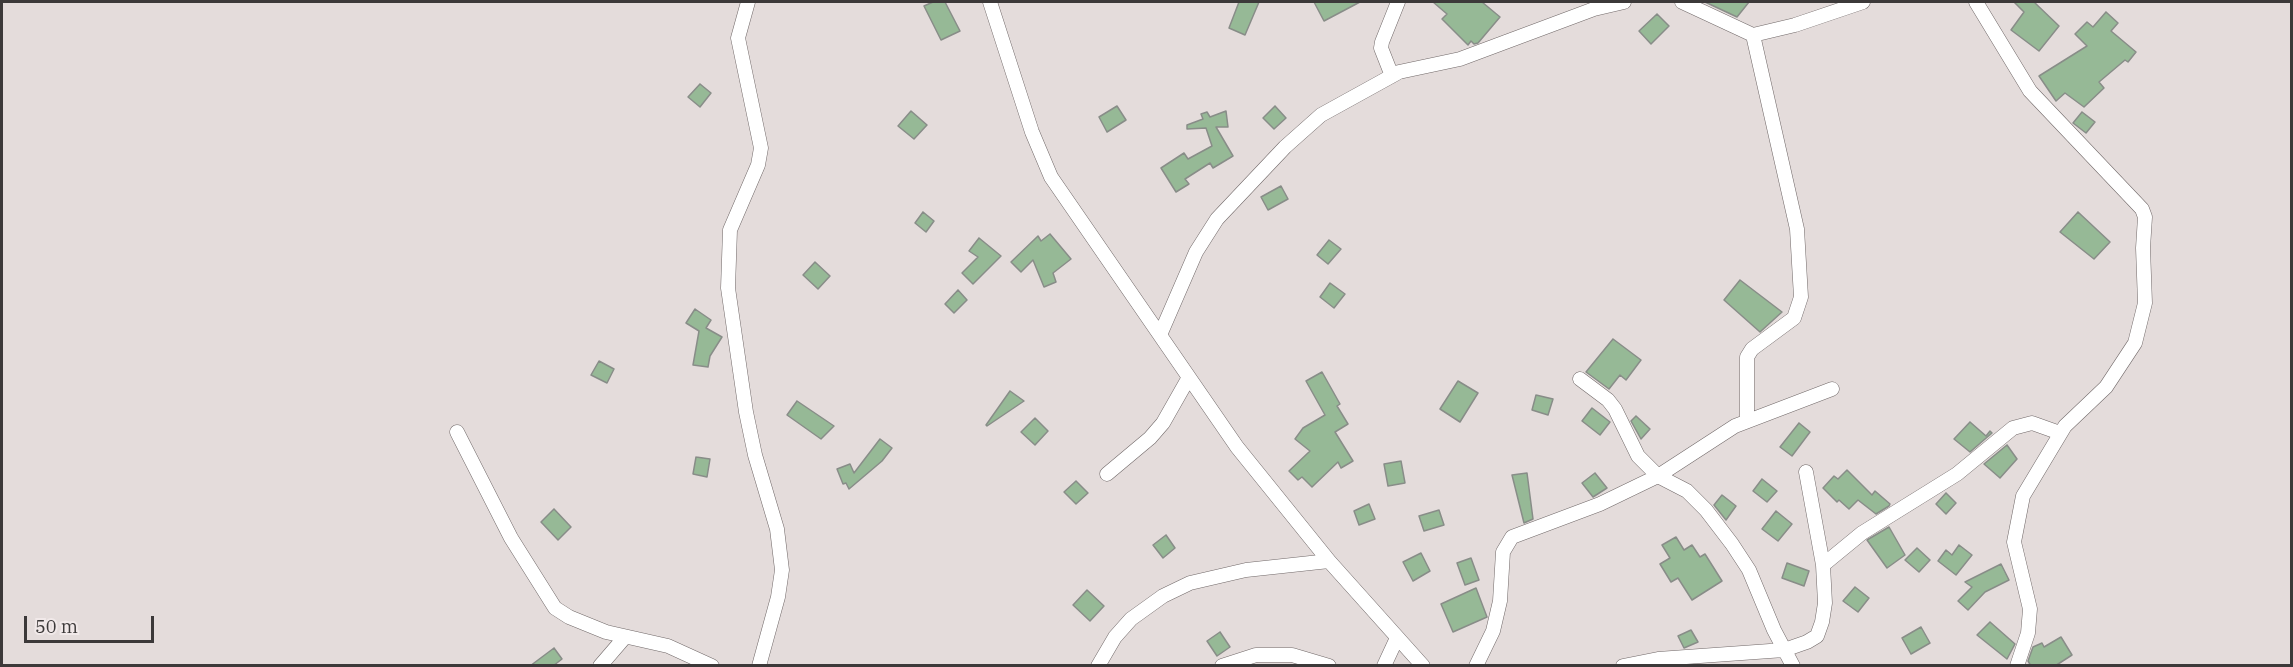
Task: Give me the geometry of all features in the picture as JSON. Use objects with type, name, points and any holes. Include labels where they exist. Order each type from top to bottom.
[{"type":"street","points":[[748,2],[740,24],[738,38],[761,148],[758,165],[730,230],[728,288],[746,412],[755,455],[777,529],[782,570],[778,597],[759,666]]},
{"type":"street","points":[[990,2],[1032,132],[1051,177],[1236,447],[1329,561],[1423,666]]},
{"type":"street","points":[[1392,76],[1381,48],[1398,2]]},
{"type":"street","points":[[1160,335],[1196,252],[1217,219],[1285,147],[1321,115],[1392,76],[1461,58],[1594,9],[1624,2]]},
{"type":"street","points":[[1682,2],[1752,35],[1796,25],[1863,2]]},
{"type":"street","points":[[1976,2],[2030,91],[2142,209],[2145,217],[2143,248],[2145,303],[2140,330],[2115,377],[2060,433],[2023,496],[2014,542],[2030,609],[2028,633],[2017,666]]},
{"type":"street","points":[[1747,421],[1747,357],[1752,349],[1794,318],[1801,297],[1797,229],[1752,35]]},
{"type":"street","points":[[1107,474],[1150,438],[1163,423],[1188,379]]},
{"type":"street","points":[[1580,379],[1608,400],[1621,420],[1632,447],[1658,476],[1688,491],[1732,544],[1749,570],[1793,666]]},
{"type":"street","points":[[1476,666],[1493,631],[1500,601],[1503,552],[1512,537],[1600,504],[1658,476],[1708,442],[1747,421],[1832,389]]},
{"type":"street","points":[[1823,565],[1874,524],[1957,474],[2013,428],[2032,423],[2060,433]]},
{"type":"street","points":[[458,432],[511,538],[547,599],[569,617],[625,637],[668,646],[712,666]]},
{"type":"street","points":[[1623,666],[1658,659],[1784,650],[1817,636],[1825,603],[1823,565],[1806,471]]},
{"type":"street","points":[[1098,666],[1115,637],[1131,619],[1163,596],[1190,583],[1246,570],[1329,561]]},
{"type":"street","points":[[600,666],[625,637]]},
{"type":"street","points":[[1384,666],[1397,638]]},
{"type":"street","points":[[1222,666],[1256,655],[1292,655],[1329,666]]},
{"type":"building","points":[[933,2],[945,2],[960,31],[941,40],[924,6]]},
{"type":"building","points":[[1239,2],[1259,2],[1245,35],[1229,28]]},
{"type":"building","points":[[1314,2],[1360,2],[1324,21]]},
{"type":"building","points":[[1433,2],[1482,2],[1500,17],[1478,43],[1474,44],[1471,41],[1468,45],[1442,19],[1447,14]]},
{"type":"building","points":[[1705,2],[1749,2],[1737,17]]},
{"type":"building","points":[[2014,2],[2034,2],[2059,26],[2039,51],[2011,30],[2024,12]]},
{"type":"building","points":[[2106,12],[2118,23],[2111,31],[2136,52],[2128,62],[2125,60],[2099,82],[2104,88],[2084,107],[2065,93],[2056,101],[2039,76],[2087,46],[2075,34],[2087,22],[2093,27]]},
{"type":"building","points":[[1657,14],[1669,26],[1651,44],[1639,31]]},
{"type":"building","points":[[700,84],[711,93],[700,107],[688,97]]},
{"type":"building","points":[[1117,106],[1126,120],[1107,132],[1099,117]]},
{"type":"building","points":[[1275,106],[1286,118],[1274,129],[1263,118]]},
{"type":"building","points":[[911,111],[927,125],[914,139],[898,126]]},
{"type":"building","points":[[1226,111],[1228,127],[1216,127],[1233,156],[1213,168],[1210,163],[1185,179],[1189,184],[1176,192],[1161,168],[1184,153],[1188,159],[1212,146],[1206,128],[1187,129],[1187,125],[1203,119],[1201,114],[1207,112],[1210,117]]},
{"type":"building","points":[[2082,112],[2095,122],[2086,133],[2073,123]]},
{"type":"building","points":[[1281,186],[1288,199],[1268,210],[1261,197]]},
{"type":"building","points":[[923,212],[934,221],[926,232],[915,223]]},
{"type":"building","points":[[2078,212],[2110,242],[2094,259],[2060,232]]},
{"type":"building","points":[[1050,234],[1071,259],[1053,273],[1056,282],[1044,287],[1033,260],[1021,272],[1011,262],[1038,236],[1041,241]]},
{"type":"building","points":[[979,238],[1001,256],[973,284],[962,273],[978,257],[969,251]]},
{"type":"building","points":[[1329,240],[1341,249],[1328,264],[1317,255]]},
{"type":"building","points":[[815,262],[830,276],[818,289],[803,275]]},
{"type":"building","points":[[1740,280],[1782,312],[1760,332],[1724,300]]},
{"type":"building","points":[[1330,283],[1345,294],[1334,308],[1320,297]]},
{"type":"building","points":[[958,290],[967,300],[954,313],[945,304]]},
{"type":"building","points":[[695,309],[711,320],[706,328],[722,337],[710,356],[708,367],[693,365],[699,331],[686,323]]},
{"type":"building","points":[[1613,339],[1641,360],[1626,380],[1620,375],[1609,389],[1586,372]]},
{"type":"building","points":[[599,361],[614,369],[607,383],[591,375]]},
{"type":"building","points":[[1322,372],[1348,424],[1335,432],[1353,461],[1341,468],[1338,462],[1312,487],[1302,477],[1298,480],[1289,471],[1310,451],[1295,439],[1303,428],[1325,415],[1306,381]]},
{"type":"building","points":[[1458,381],[1478,393],[1460,422],[1440,409]]},
{"type":"building","points":[[1010,391],[1024,401],[987,426],[986,425]]},
{"type":"building","points":[[1536,395],[1553,399],[1548,415],[1532,410]]},
{"type":"building","points":[[797,401],[834,426],[821,439],[787,415]]},
{"type":"building","points":[[1592,408],[1610,422],[1600,435],[1582,421]]},
{"type":"building","points":[[1636,416],[1650,429],[1641,439],[1631,421]]},
{"type":"building","points":[[1035,418],[1048,431],[1035,445],[1021,432]]},
{"type":"building","points":[[1970,422],[1986,436],[1990,431],[1992,433],[1970,452],[1954,439]]},
{"type":"building","points":[[1799,423],[1810,432],[1792,456],[1780,447]]},
{"type":"building","points":[[880,439],[892,448],[882,461],[849,489],[846,483],[843,484],[837,469],[850,464],[854,473]]},
{"type":"building","points":[[2007,445],[2017,459],[2000,478],[1984,464]]},
{"type":"building","points":[[696,457],[710,459],[707,477],[693,474]]},
{"type":"building","points":[[1401,461],[1405,483],[1388,486],[1384,464]]},
{"type":"building","points":[[1847,470],[1872,495],[1875,491],[1890,504],[1889,506],[1876,514],[1858,500],[1849,509],[1839,500],[1837,502],[1823,488],[1834,476],[1838,479]]},
{"type":"building","points":[[1527,473],[1533,519],[1524,523],[1512,475]]},
{"type":"building","points":[[1595,473],[1607,488],[1593,497],[1582,483]]},
{"type":"building","points":[[1762,479],[1777,491],[1767,502],[1753,491]]},
{"type":"building","points":[[1076,481],[1088,493],[1076,504],[1064,492]]},
{"type":"building","points":[[1946,493],[1956,503],[1946,514],[1936,504]]},
{"type":"building","points":[[1722,495],[1736,506],[1726,520],[1714,505]]},
{"type":"building","points":[[1369,504],[1375,519],[1359,525],[1354,511]]},
{"type":"building","points":[[554,509],[571,527],[558,540],[541,522]]},
{"type":"building","points":[[1439,510],[1444,525],[1424,531],[1419,516]]},
{"type":"building","points":[[1776,511],[1792,524],[1778,541],[1762,529]]},
{"type":"building","points":[[1889,527],[1905,555],[1887,568],[1867,540]]},
{"type":"building","points":[[1166,535],[1175,548],[1163,558],[1153,545]]},
{"type":"building","points":[[1676,537],[1684,550],[1692,545],[1700,557],[1705,554],[1722,581],[1692,600],[1678,578],[1671,582],[1660,564],[1670,558],[1662,545]]},
{"type":"building","points":[[1959,545],[1972,555],[1956,575],[1938,561],[1946,550],[1952,555]]},
{"type":"building","points":[[1917,548],[1930,560],[1919,572],[1905,560]]},
{"type":"building","points":[[1421,553],[1430,571],[1413,581],[1403,562]]},
{"type":"building","points":[[1471,558],[1479,580],[1465,585],[1457,563]]},
{"type":"building","points":[[1787,563],[1809,571],[1804,586],[1782,578]]},
{"type":"building","points":[[2001,564],[2009,580],[1985,592],[1968,610],[1958,601],[1972,587],[1965,582]]},
{"type":"building","points":[[1855,587],[1869,598],[1858,612],[1843,601]]},
{"type":"building","points":[[1476,588],[1487,617],[1453,632],[1441,604]]},
{"type":"building","points":[[1087,590],[1104,606],[1090,621],[1073,605]]},
{"type":"building","points":[[1990,622],[2015,644],[2007,659],[1977,635]]},
{"type":"building","points":[[1921,627],[1930,643],[1911,654],[1902,638]]},
{"type":"building","points":[[1691,630],[1698,642],[1684,648],[1678,636]]},
{"type":"building","points":[[1220,632],[1230,647],[1217,656],[1207,641]]},
{"type":"building","points":[[2061,637],[2072,655],[2055,666],[2031,666],[2028,661],[2033,647],[2042,643],[2044,647]]},
{"type":"building","points":[[554,648],[562,659],[553,666],[530,666]]}]
